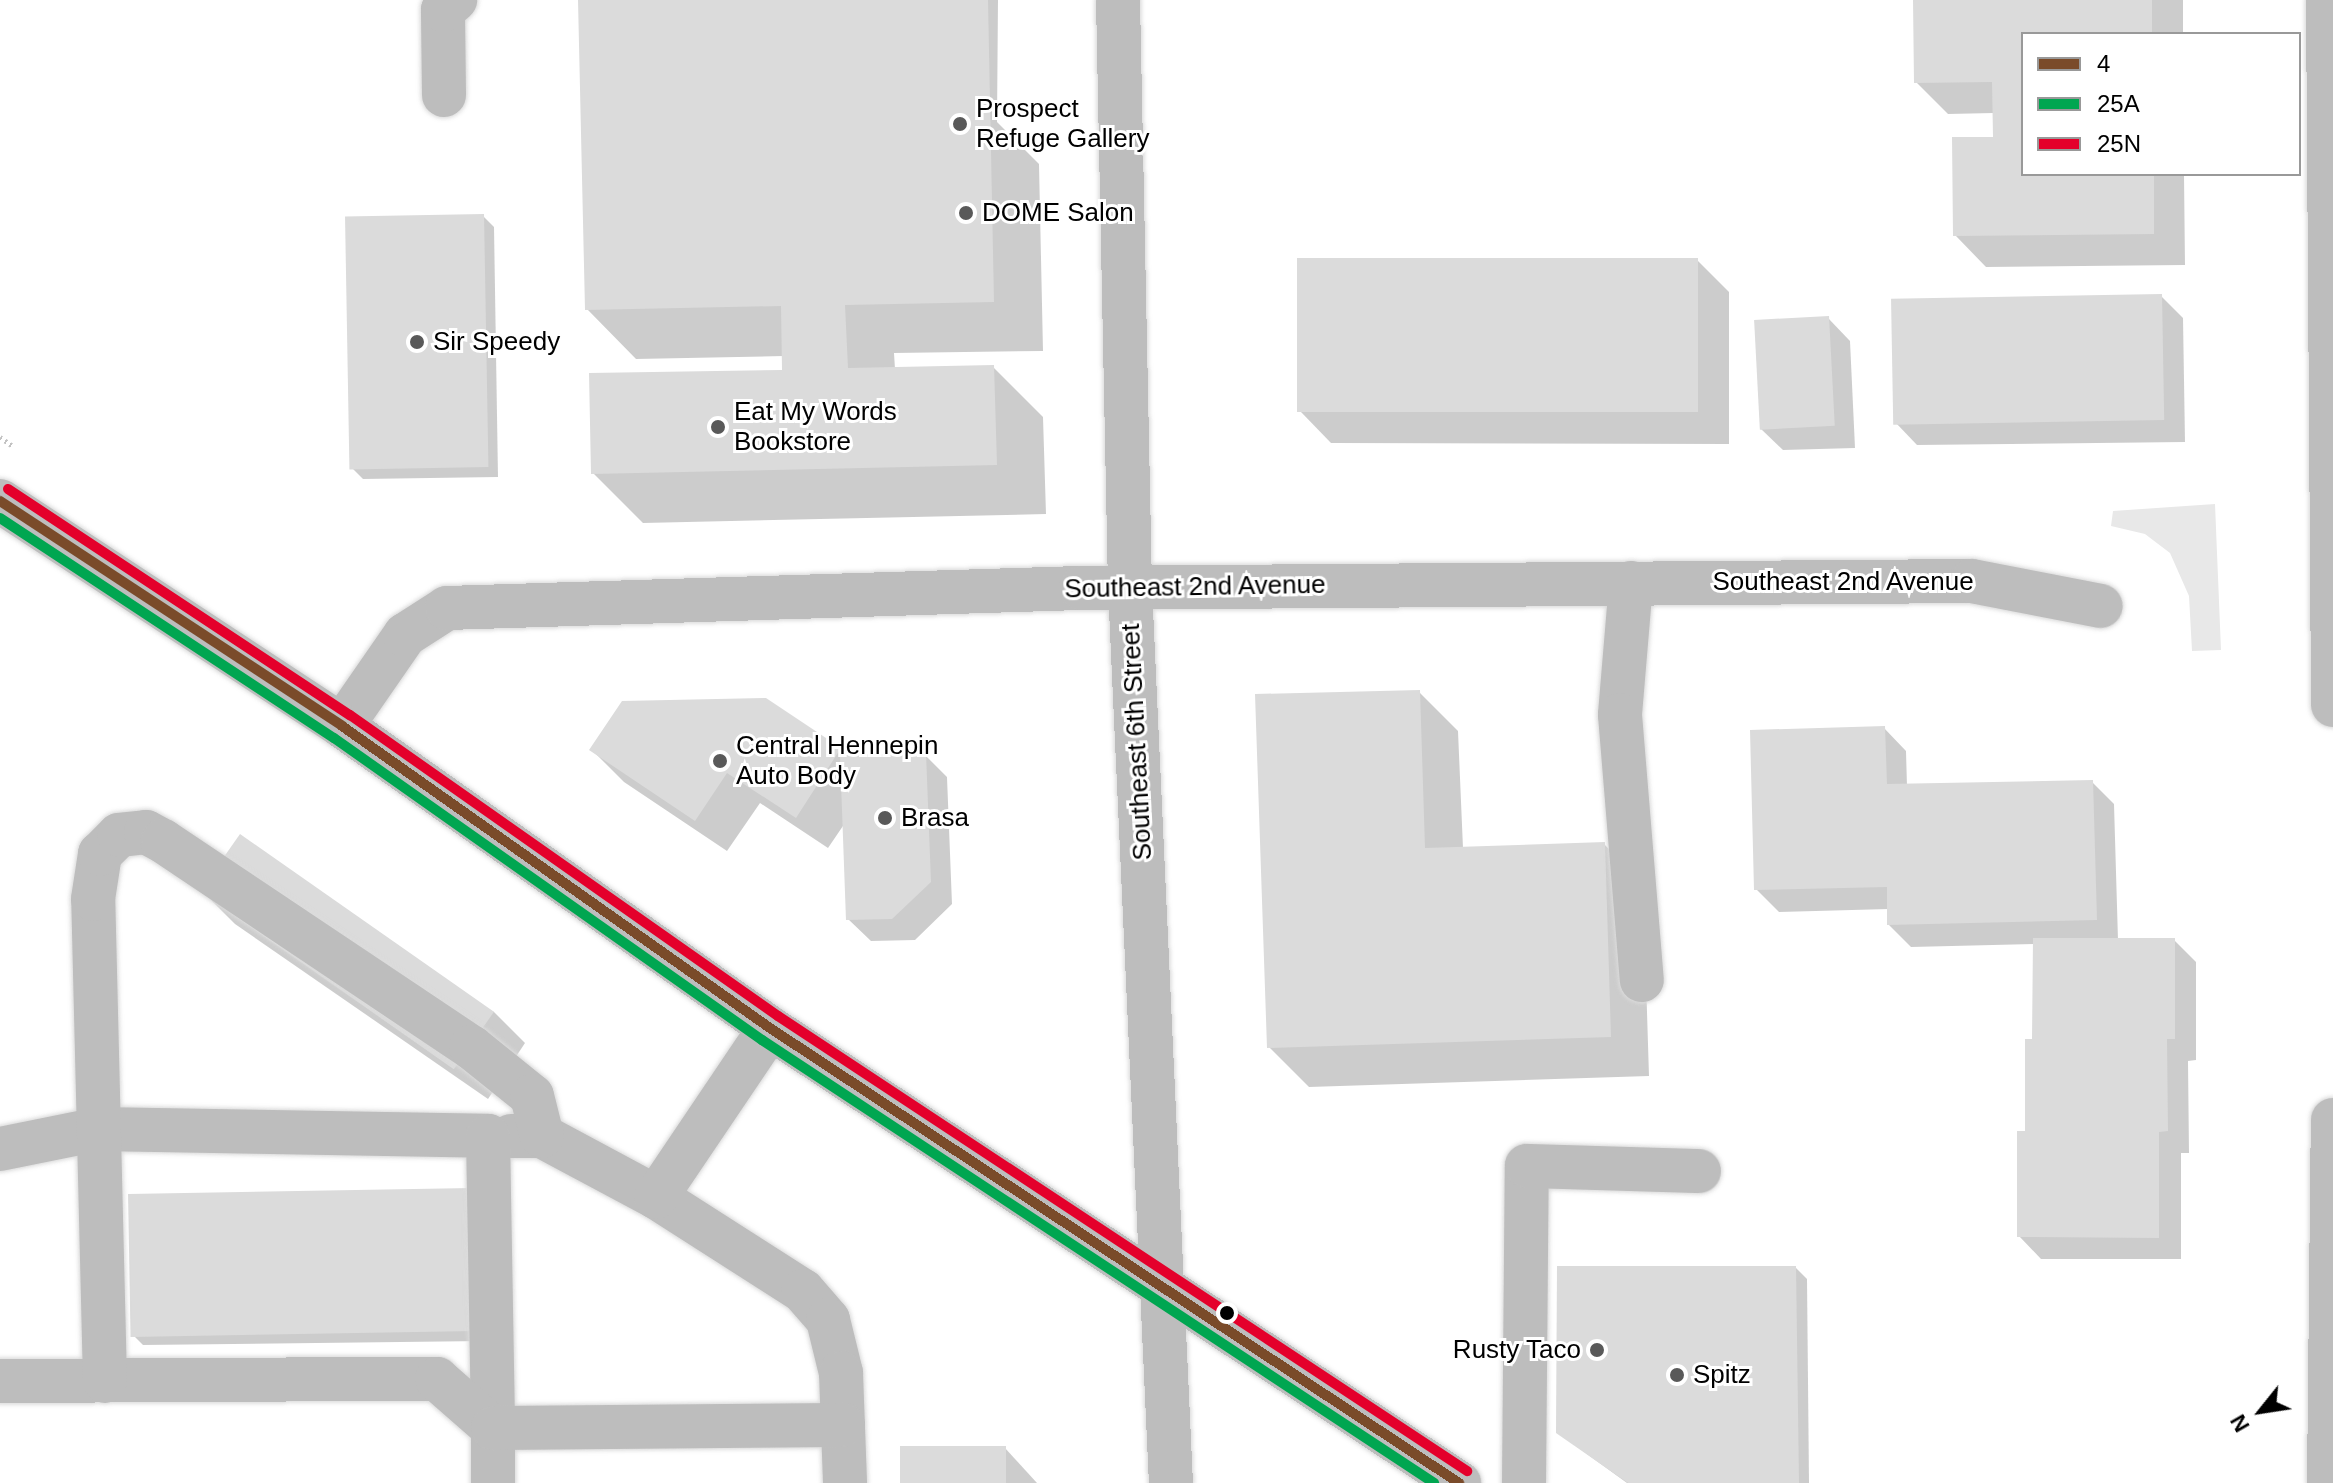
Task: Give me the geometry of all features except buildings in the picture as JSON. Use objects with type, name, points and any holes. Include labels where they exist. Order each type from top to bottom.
[{"type":"street","points":[[444,95],[443,10],[455,0]]},
{"type":"street","name":"Southeast 6th Street","points":[[1118,0],[1130,588],[1165,1288],[1171,1483]]},
{"type":"street","points":[[2328,0],[2333,705]]},
{"type":"street","points":[[0,501],[342,726],[770,1028],[1459,1483]]},
{"type":"street","name":"Southeast 2nd Avenue","points":[[342,726],[405,635],[447,608],[1130,588],[1991,581],[2101,606]]},
{"type":"street","points":[[1631,583],[1620,715],[1642,980]]},
{"type":"street","points":[[105,1381],[93,899],[100,854],[119,835],[146,832],[471,1047],[532,1096],[542,1136]]},
{"type":"street","points":[[656,1197],[770,1028]]},
{"type":"street","points":[[2329,1483],[2333,1120]]},
{"type":"street","points":[[0,1149],[99,1129],[542,1136],[656,1197],[803,1291],[828,1320],[841,1373],[845,1483]]},
{"type":"street","points":[[488,1136],[493,1483]]},
{"type":"street","points":[[1524,1483],[1527,1166],[1699,1171]]},
{"type":"street","points":[[0,1381],[437,1379],[493,1428],[843,1425]]},
{"type":"shaded area","points":[[2215,504],[2221,650],[2192,651],[2189,596],[2170,553],[2145,534],[2111,526],[2113,511]]},
{"type":"transit line","name":"25N","points":[[8,489],[350,715],[778,1016],[1467,1471]]},
{"type":"transit line","name":"4","points":[[0,501],[342,726],[770,1028],[1459,1483]]},
{"type":"transit line","name":"25A","points":[[0,518],[334,738],[762,1040],[1434,1483]]},
{"type":"place","name":"Prospect Refuge Gallery","points":[[960,124]]},
{"type":"place","name":"DOME Salon","points":[[966,213]]},
{"type":"place","name":"Sir Speedy","points":[[417,342]]},
{"type":"place","name":"Eat My Words Bookstore","points":[[718,427]]},
{"type":"place","name":"Central Hennepin Auto Body","points":[[720,761]]},
{"type":"place","name":"Brasa","points":[[885,818]]},
{"type":"place","name":"Rusty Taco","points":[[1597,1350]]},
{"type":"place","name":"Spitz","points":[[1677,1375]]}]
